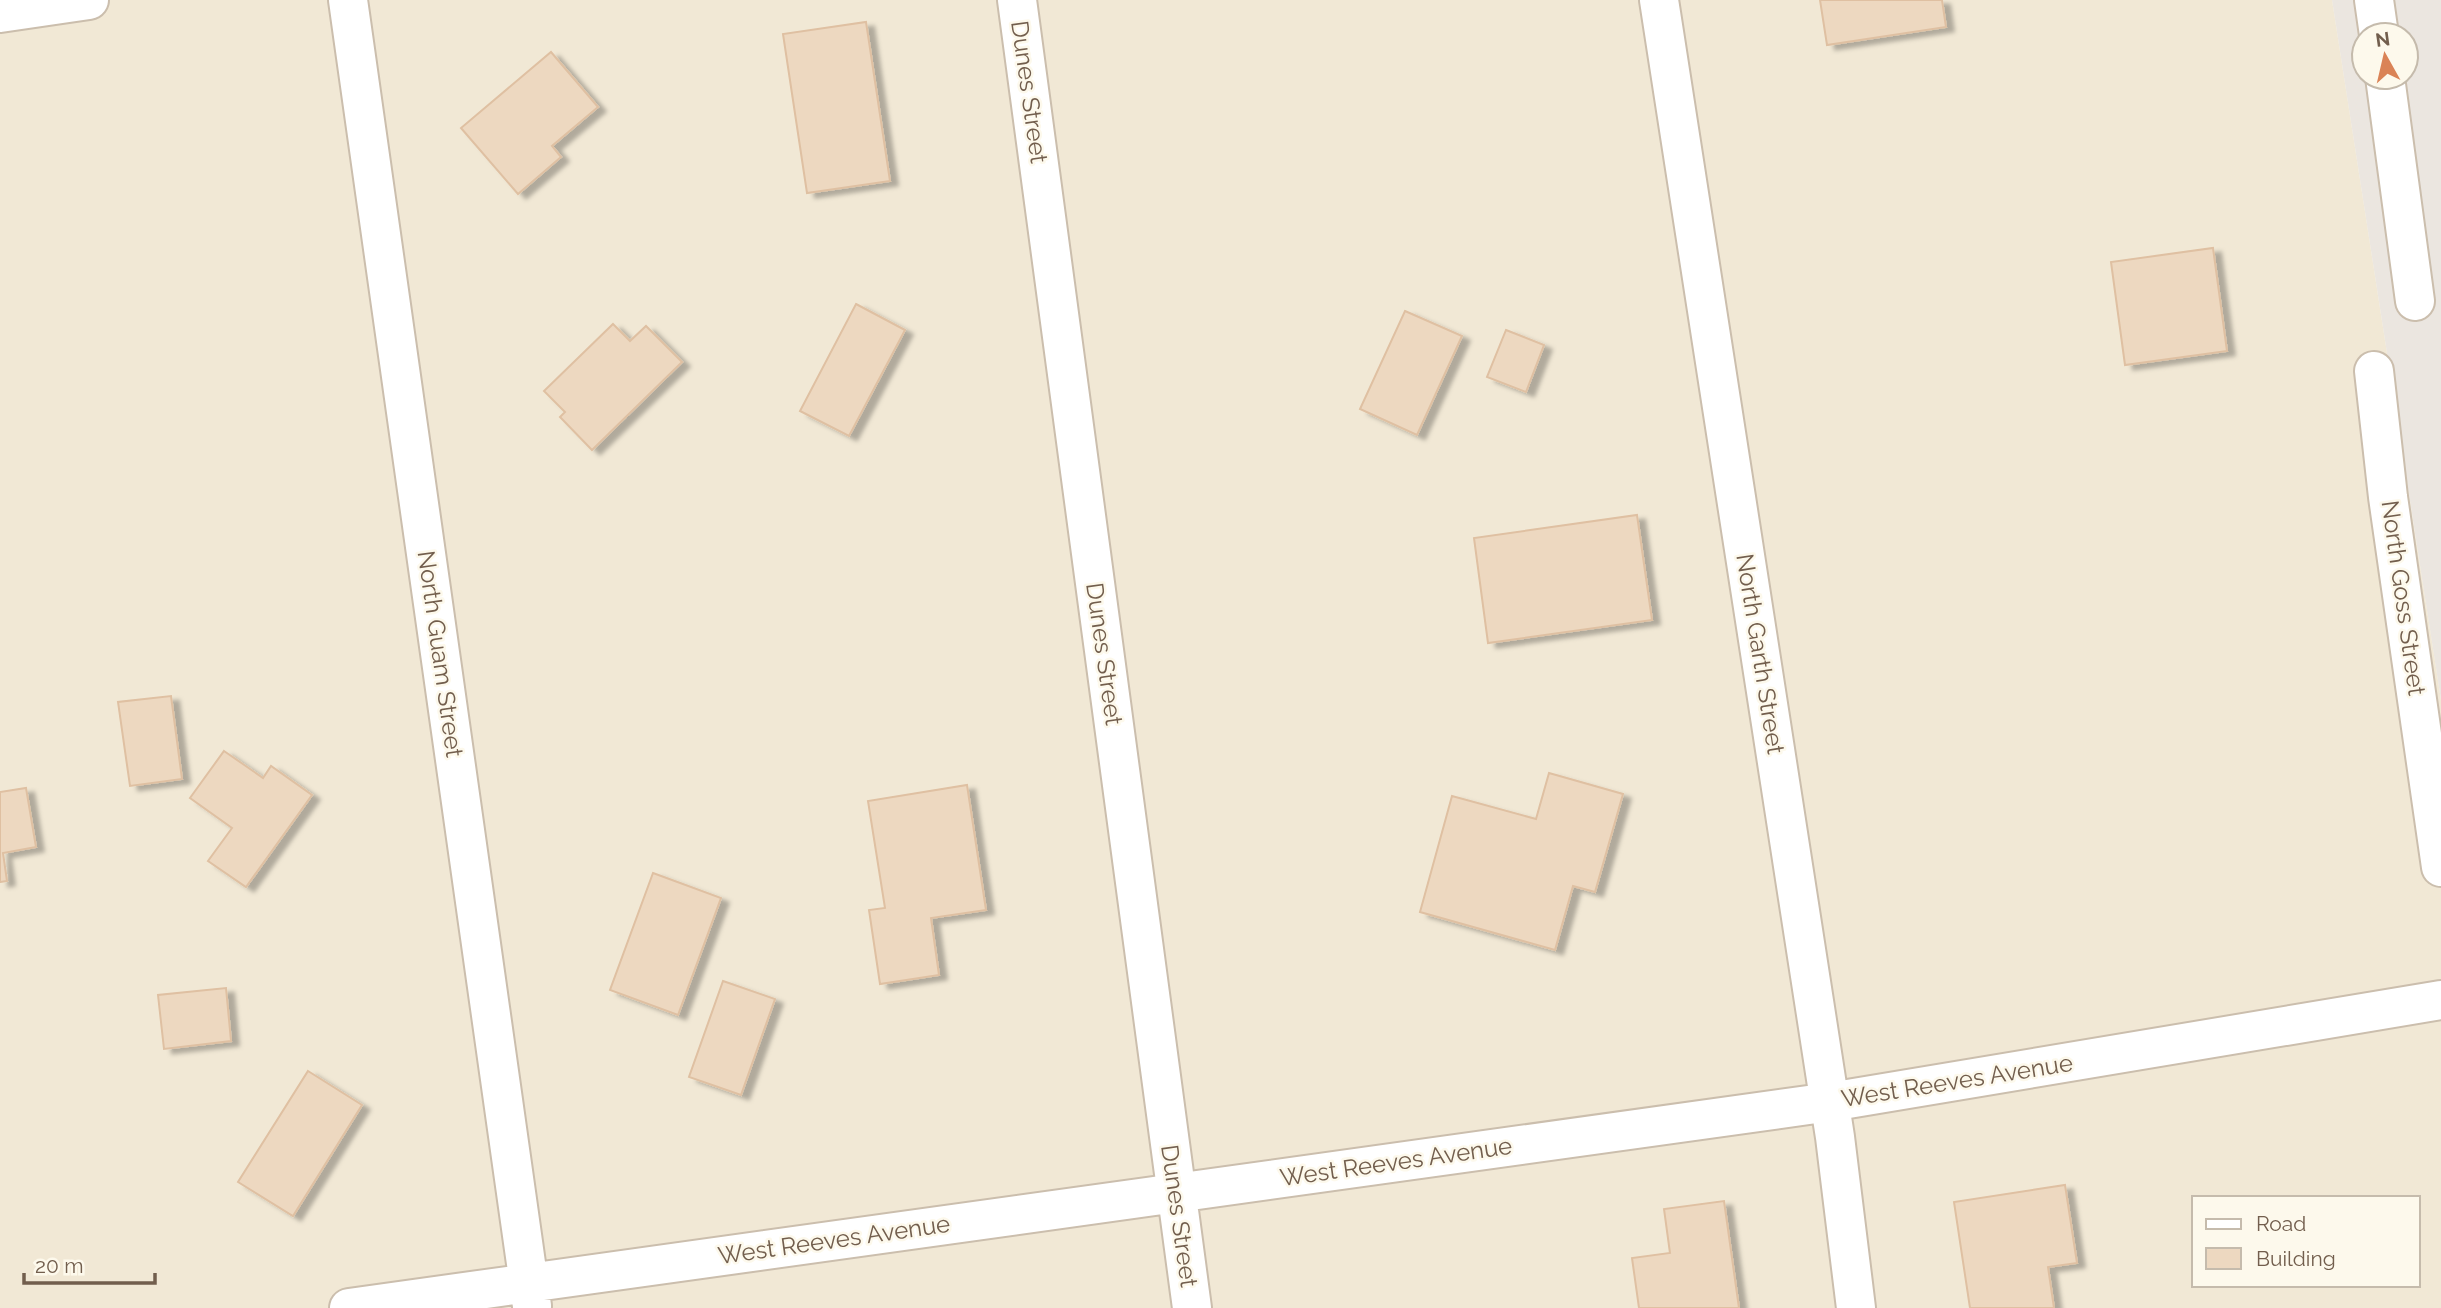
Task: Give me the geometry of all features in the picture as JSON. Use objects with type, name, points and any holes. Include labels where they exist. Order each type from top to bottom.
[{"type":"street","points":[[0,13],[89,0]]},
{"type":"street","name":"North Guam Street","points":[[348,0],[531,1295]]},
{"type":"street","name":"Dunes Street","points":[[1017,0],[1192,1308]]},
{"type":"street","name":"North Garth Street","points":[[1659,0],[1830,1102],[1856,1308]]},
{"type":"street","points":[[2374,0],[2377,21]]},
{"type":"street","points":[[2387,91],[2415,301]]},
{"type":"street","name":"North Goss Street","points":[[2374,371],[2388,497],[2441,867]]},
{"type":"street","name":"West Reeves Avenue","points":[[349,1308],[531,1295],[1176,1192],[1830,1102],[2441,1000]]},
{"type":"shaded area","points":[[0,0],[2332,0],[2441,700],[2441,1308],[0,1308]]},
{"type":"shaded area","points":[[2332,0],[2441,0],[2441,700]]},
{"type":"building","points":[[1820,0],[1942,0],[1946,27],[1827,45]]},
{"type":"building","points":[[866,22],[890,181],[807,193],[783,34]]},
{"type":"building","points":[[551,52],[598,107],[552,146],[561,157],[518,194],[461,128]]},
{"type":"building","points":[[2213,248],[2227,351],[2125,365],[2111,262]]},
{"type":"building","points":[[856,304],[905,330],[849,436],[800,411]]},
{"type":"building","points":[[1405,311],[1462,336],[1417,435],[1360,409]]},
{"type":"building","points":[[613,324],[630,341],[646,326],[682,362],[592,450],[560,417],[565,412],[544,391]]},
{"type":"building","points":[[1506,330],[1544,345],[1526,392],[1487,377]]},
{"type":"building","points":[[1637,515],[1652,620],[1488,643],[1474,538]]},
{"type":"building","points":[[171,696],[182,779],[130,786],[118,702]]},
{"type":"building","points":[[224,751],[263,778],[271,766],[312,795],[246,887],[208,861],[232,828],[190,798]]},
{"type":"building","points":[[1549,773],[1623,794],[1595,892],[1573,886],[1555,950],[1420,912],[1452,796],[1536,819]]},
{"type":"building","points":[[967,785],[986,910],[931,918],[939,975],[880,984],[869,910],[885,908],[868,801]]},
{"type":"building","points":[[26,788],[36,847],[3,853],[7,881],[0,882],[0,792]]},
{"type":"building","points":[[653,873],[721,898],[678,1015],[610,990]]},
{"type":"building","points":[[723,981],[775,999],[741,1095],[689,1077]]},
{"type":"building","points":[[226,988],[231,1041],[164,1049],[158,995]]},
{"type":"building","points":[[308,1071],[362,1105],[293,1216],[238,1182]]},
{"type":"building","points":[[2065,1185],[2077,1263],[2048,1267],[2054,1308],[1970,1308],[1954,1202]]},
{"type":"building","points":[[1724,1201],[1739,1308],[1639,1308],[1632,1258],[1670,1253],[1664,1209]]}]
